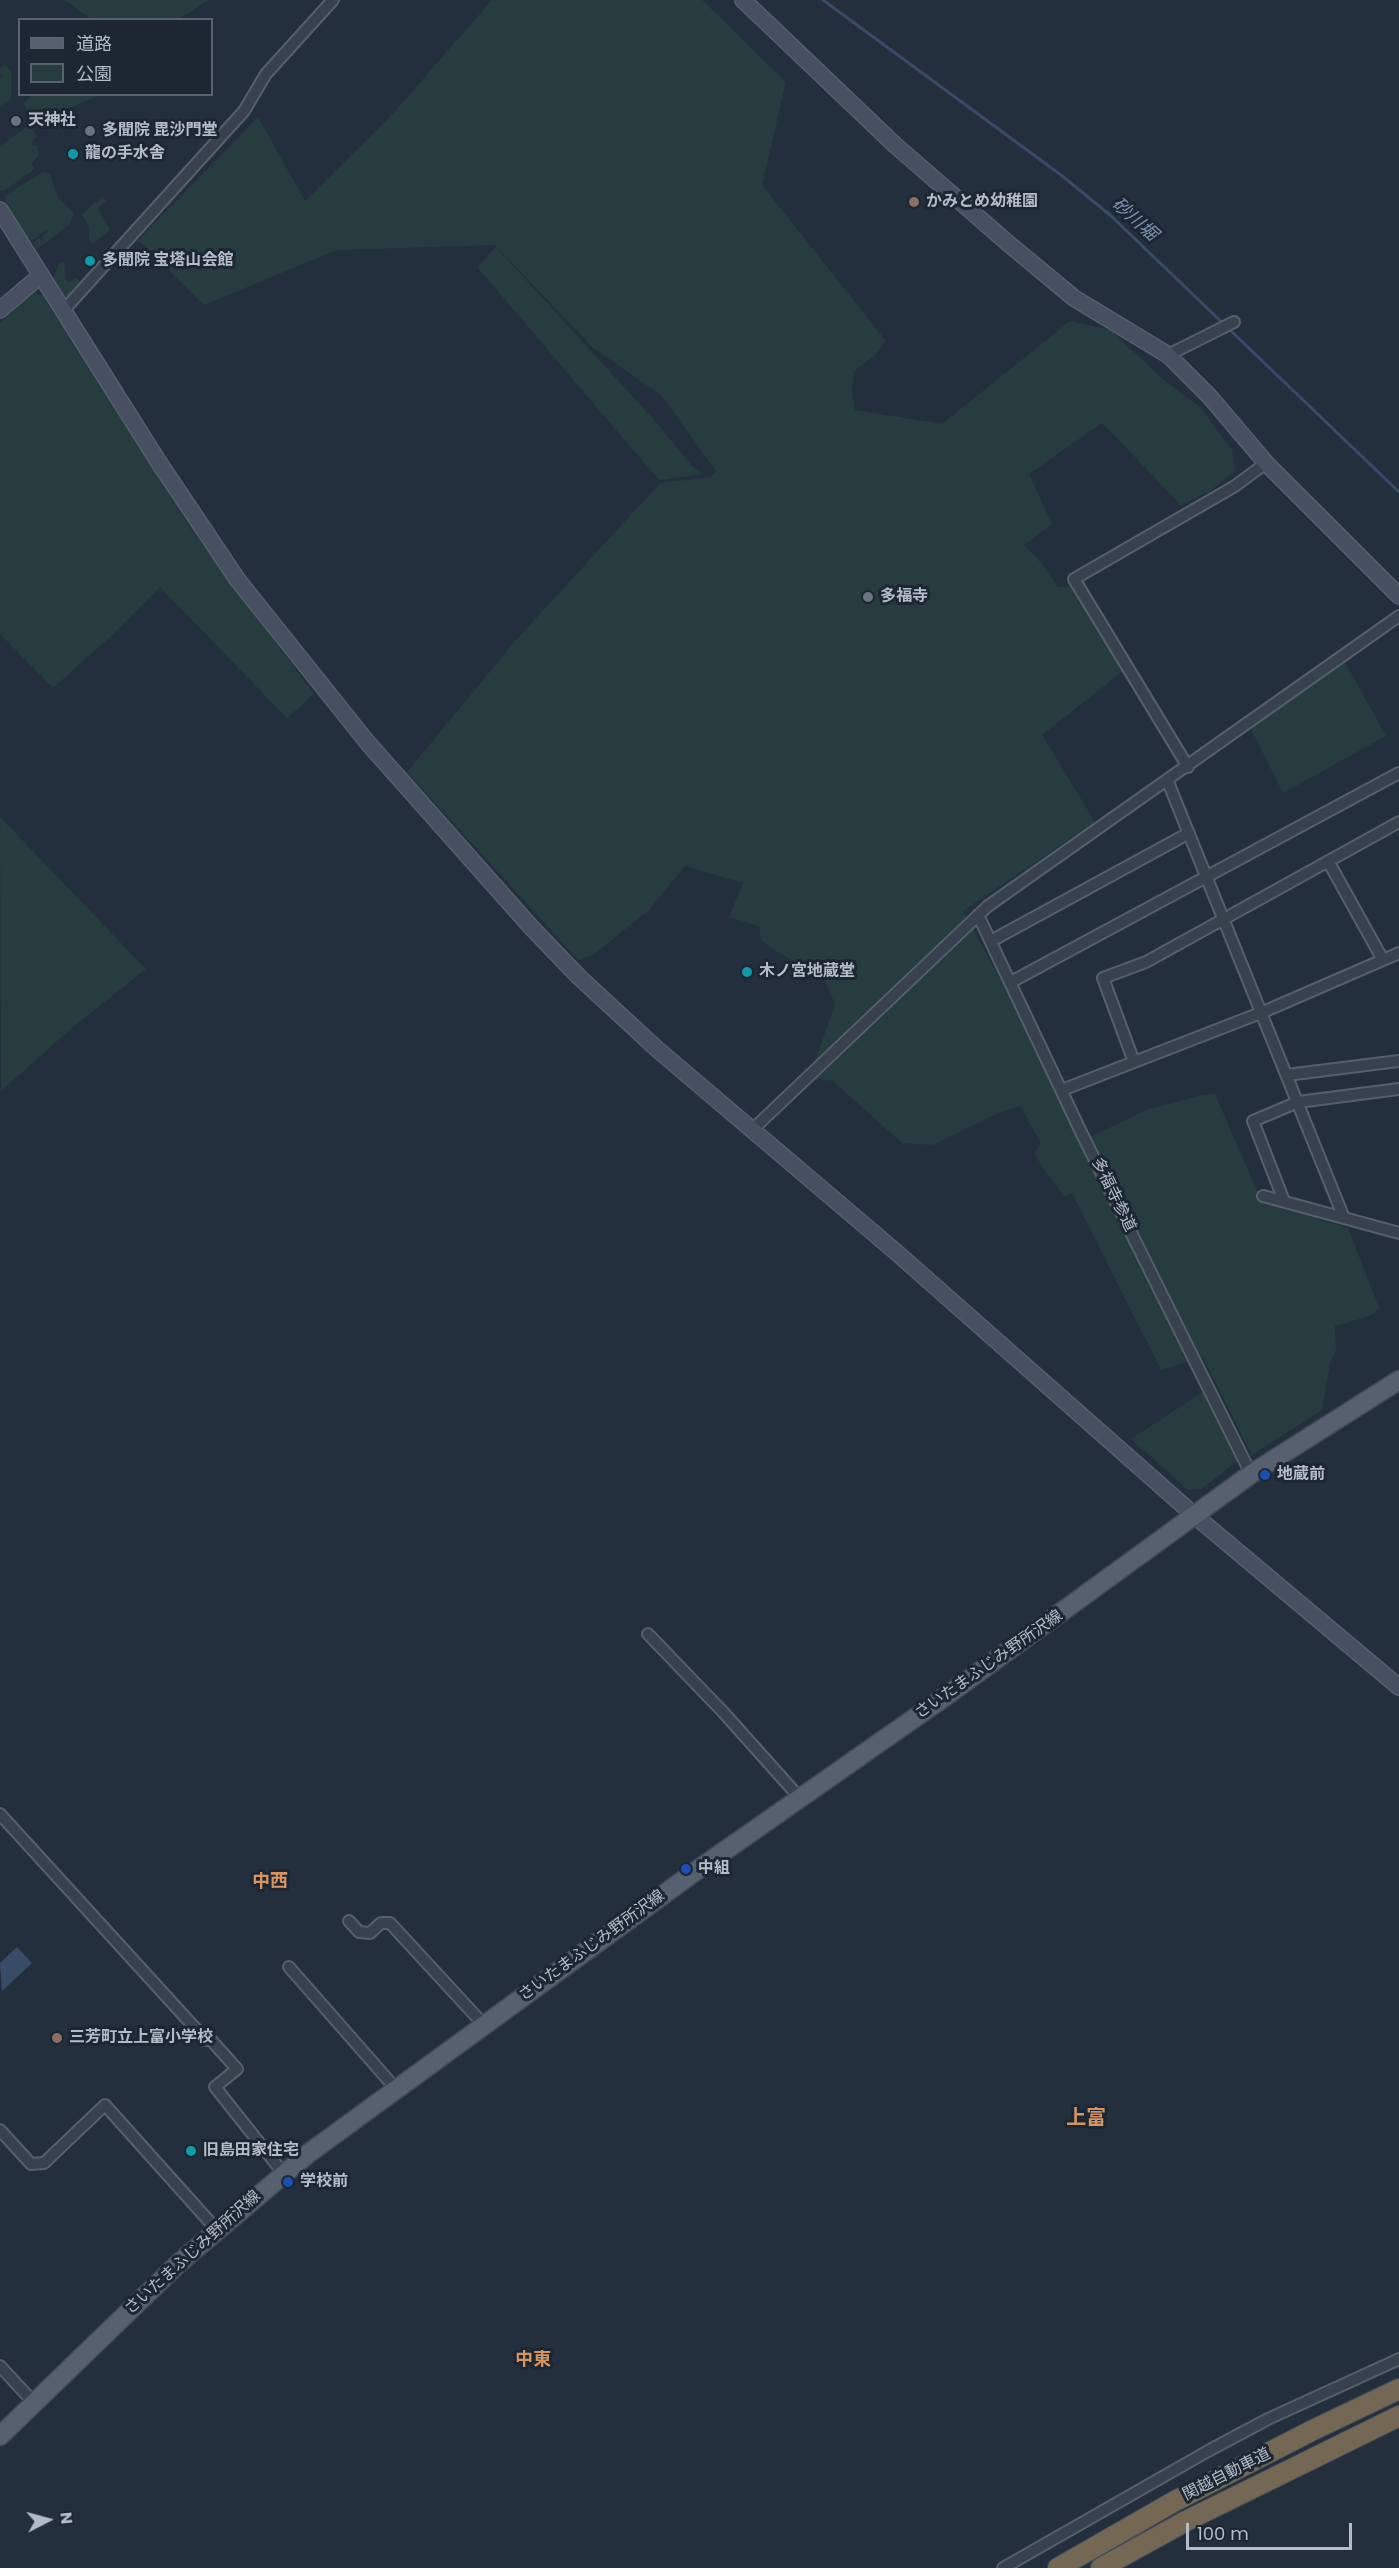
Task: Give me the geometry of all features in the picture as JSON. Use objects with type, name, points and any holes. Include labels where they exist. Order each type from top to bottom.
[{"type":"highway","name":"関越自動車道","points":[[1058,2568],[1175,2501],[1399,2389]]},
{"type":"highway","name":"関越自動車道","points":[[1101,2568],[1196,2516],[1399,2416]]},
{"type":"main road","name":"さいたまふじみ野所沢線","points":[[0,2436],[217,2230],[284,2174],[396,2089],[799,1797],[946,1696],[1251,1474],[1399,1380]]},
{"type":"street","points":[[63,311],[244,111],[266,74],[333,0]]},
{"type":"street","points":[[743,0],[895,145],[1018,252],[1074,298],[1168,355],[1210,397],[1266,463],[1399,596]]},
{"type":"street","points":[[0,210],[40,276],[231,570],[367,742],[531,927],[579,977],[751,1131],[896,1252],[1194,1515],[1399,1687]]},
{"type":"street","points":[[0,310],[40,276]]},
{"type":"street","points":[[1168,355],[1234,322]]},
{"type":"street","points":[[1188,767],[1074,579],[1235,486],[1266,463]]},
{"type":"street","points":[[751,1131],[978,915],[1399,616]]},
{"type":"street","points":[[1011,982],[1399,772]]},
{"type":"street","points":[[1168,782],[1263,1012],[1344,1218]]},
{"type":"street","points":[[1134,1062],[1103,978],[1146,962],[1223,917],[1399,822]]},
{"type":"street","points":[[991,941],[1189,833]]},
{"type":"street","points":[[1328,861],[1383,960]]},
{"type":"street","name":"多福寺参道","points":[[978,915],[1251,1474]]},
{"type":"street","points":[[1062,1090],[1263,1012],[1399,953]]},
{"type":"street","points":[[1287,1075],[1399,1061]]},
{"type":"street","points":[[1284,1201],[1253,1121],[1298,1102],[1399,1089]]},
{"type":"street","points":[[1263,1196],[1398,1235]]},
{"type":"street","points":[[648,1634],[724,1713],[799,1797]]},
{"type":"street","points":[[0,1814],[206,2040],[211,2040],[237,2069],[215,2087],[284,2174]]},
{"type":"street","points":[[349,1921],[359,1932],[370,1933],[381,1923],[390,1923],[484,2025]]},
{"type":"street","points":[[289,1967],[396,2089]]},
{"type":"street","points":[[0,2130],[32,2164],[44,2163],[105,2105],[217,2230]]},
{"type":"street","points":[[1003,2568],[1268,2419],[1399,2359]]},
{"type":"street","points":[[0,2366],[34,2403]]},
{"type":"green space","points":[[65,0],[209,0],[180,18],[90,18]]},
{"type":"green space","points":[[492,0],[702,0],[786,82],[762,185],[886,341],[875,355],[854,371],[852,390],[855,410],[942,424],[1070,321],[1110,330],[1164,380],[1201,408],[1232,450],[1235,471],[1210,491],[1181,505],[1102,423],[1029,474],[1052,524],[1024,545],[1041,563],[1058,587],[1071,586],[1123,671],[1042,735],[1095,822],[963,911],[1026,1026],[1080,1142],[1146,1110],[1202,1095],[1215,1094],[1262,1202],[1348,1228],[1379,1308],[1370,1316],[1335,1326],[1336,1351],[1330,1363],[1322,1410],[1252,1455],[1203,1357],[1161,1370],[1072,1193],[1064,1197],[1034,1154],[1041,1143],[1020,1106],[998,1113],[933,1145],[902,1143],[833,1081],[809,1078],[835,1004],[823,977],[772,949],[761,940],[759,926],[729,917],[743,883],[685,866],[649,910],[593,955],[578,960],[407,772],[516,640],[660,483],[711,477],[716,471],[661,395],[592,347],[495,245],[337,250],[204,305],[138,240],[258,117],[305,201],[388,119]]},
{"type":"green space","points":[[5,64],[11,71],[11,99],[0,106],[0,76],[3,78],[0,72],[1,67]]},
{"type":"green space","points":[[30,96],[98,96],[60,112],[29,118],[24,103]]},
{"type":"green space","points":[[29,125],[37,136],[32,141],[32,145],[37,146],[39,152],[38,157],[31,163],[35,169],[4,191],[0,191],[0,146]]},
{"type":"green space","points":[[43,172],[50,174],[58,198],[74,213],[69,225],[36,250],[33,242],[40,238],[44,242],[42,236],[51,229],[40,234],[37,232],[39,236],[32,240],[28,238],[5,202],[6,195]]},
{"type":"green space","points":[[103,196],[106,201],[98,208],[110,230],[94,243],[89,242],[89,227],[82,214]]},
{"type":"green space","points":[[496,247],[655,421],[692,466],[703,474],[659,480],[477,267]]},
{"type":"green space","points":[[64,262],[66,279],[69,282],[75,278],[82,282],[72,296],[64,296],[53,278],[59,264]]},
{"type":"green space","points":[[34,293],[42,295],[191,529],[314,694],[287,718],[160,587],[109,638],[53,688],[0,634],[0,323]]},
{"type":"green space","points":[[1345,662],[1386,736],[1283,793],[1251,729]]},
{"type":"green space","points":[[0,817],[146,969],[73,1027],[1,1091]]},
{"type":"green space","points":[[1204,1391],[1239,1460],[1201,1489],[1188,1490],[1131,1439]]},
{"type":"water","points":[[17,1947],[32,1963],[2,1991],[0,1963]]},
{"type":"waterway","name":"砂川堀","points":[[823,0],[1061,175],[1110,215],[1399,492]]},
{"type":"place","name":"天神社","points":[[16,121]]},
{"type":"place","name":"多聞院 毘沙門堂","points":[[90,131]]},
{"type":"place","name":"龍の手水舎","points":[[73,154]]},
{"type":"place","name":"かみとめ幼稚園","points":[[914,202]]},
{"type":"place","name":"多聞院 宝塔山会館","points":[[90,261]]},
{"type":"place","name":"多福寺","points":[[868,597]]},
{"type":"place","name":"木ノ宮地蔵堂","points":[[747,972]]},
{"type":"place","name":"地蔵前","points":[[1265,1475]]},
{"type":"place","name":"中組","points":[[686,1869]]},
{"type":"place","name":"三芳町立上富小学校","points":[[57,2038]]},
{"type":"place","name":"旧島田家住宅","points":[[191,2151]]},
{"type":"place","name":"学校前","points":[[288,2182]]},
{"type":"district","name":"中西","points":[[270,1882]]},
{"type":"district","name":"上富","points":[[1086,2119]]},
{"type":"district","name":"中東","points":[[533,2360]]}]
